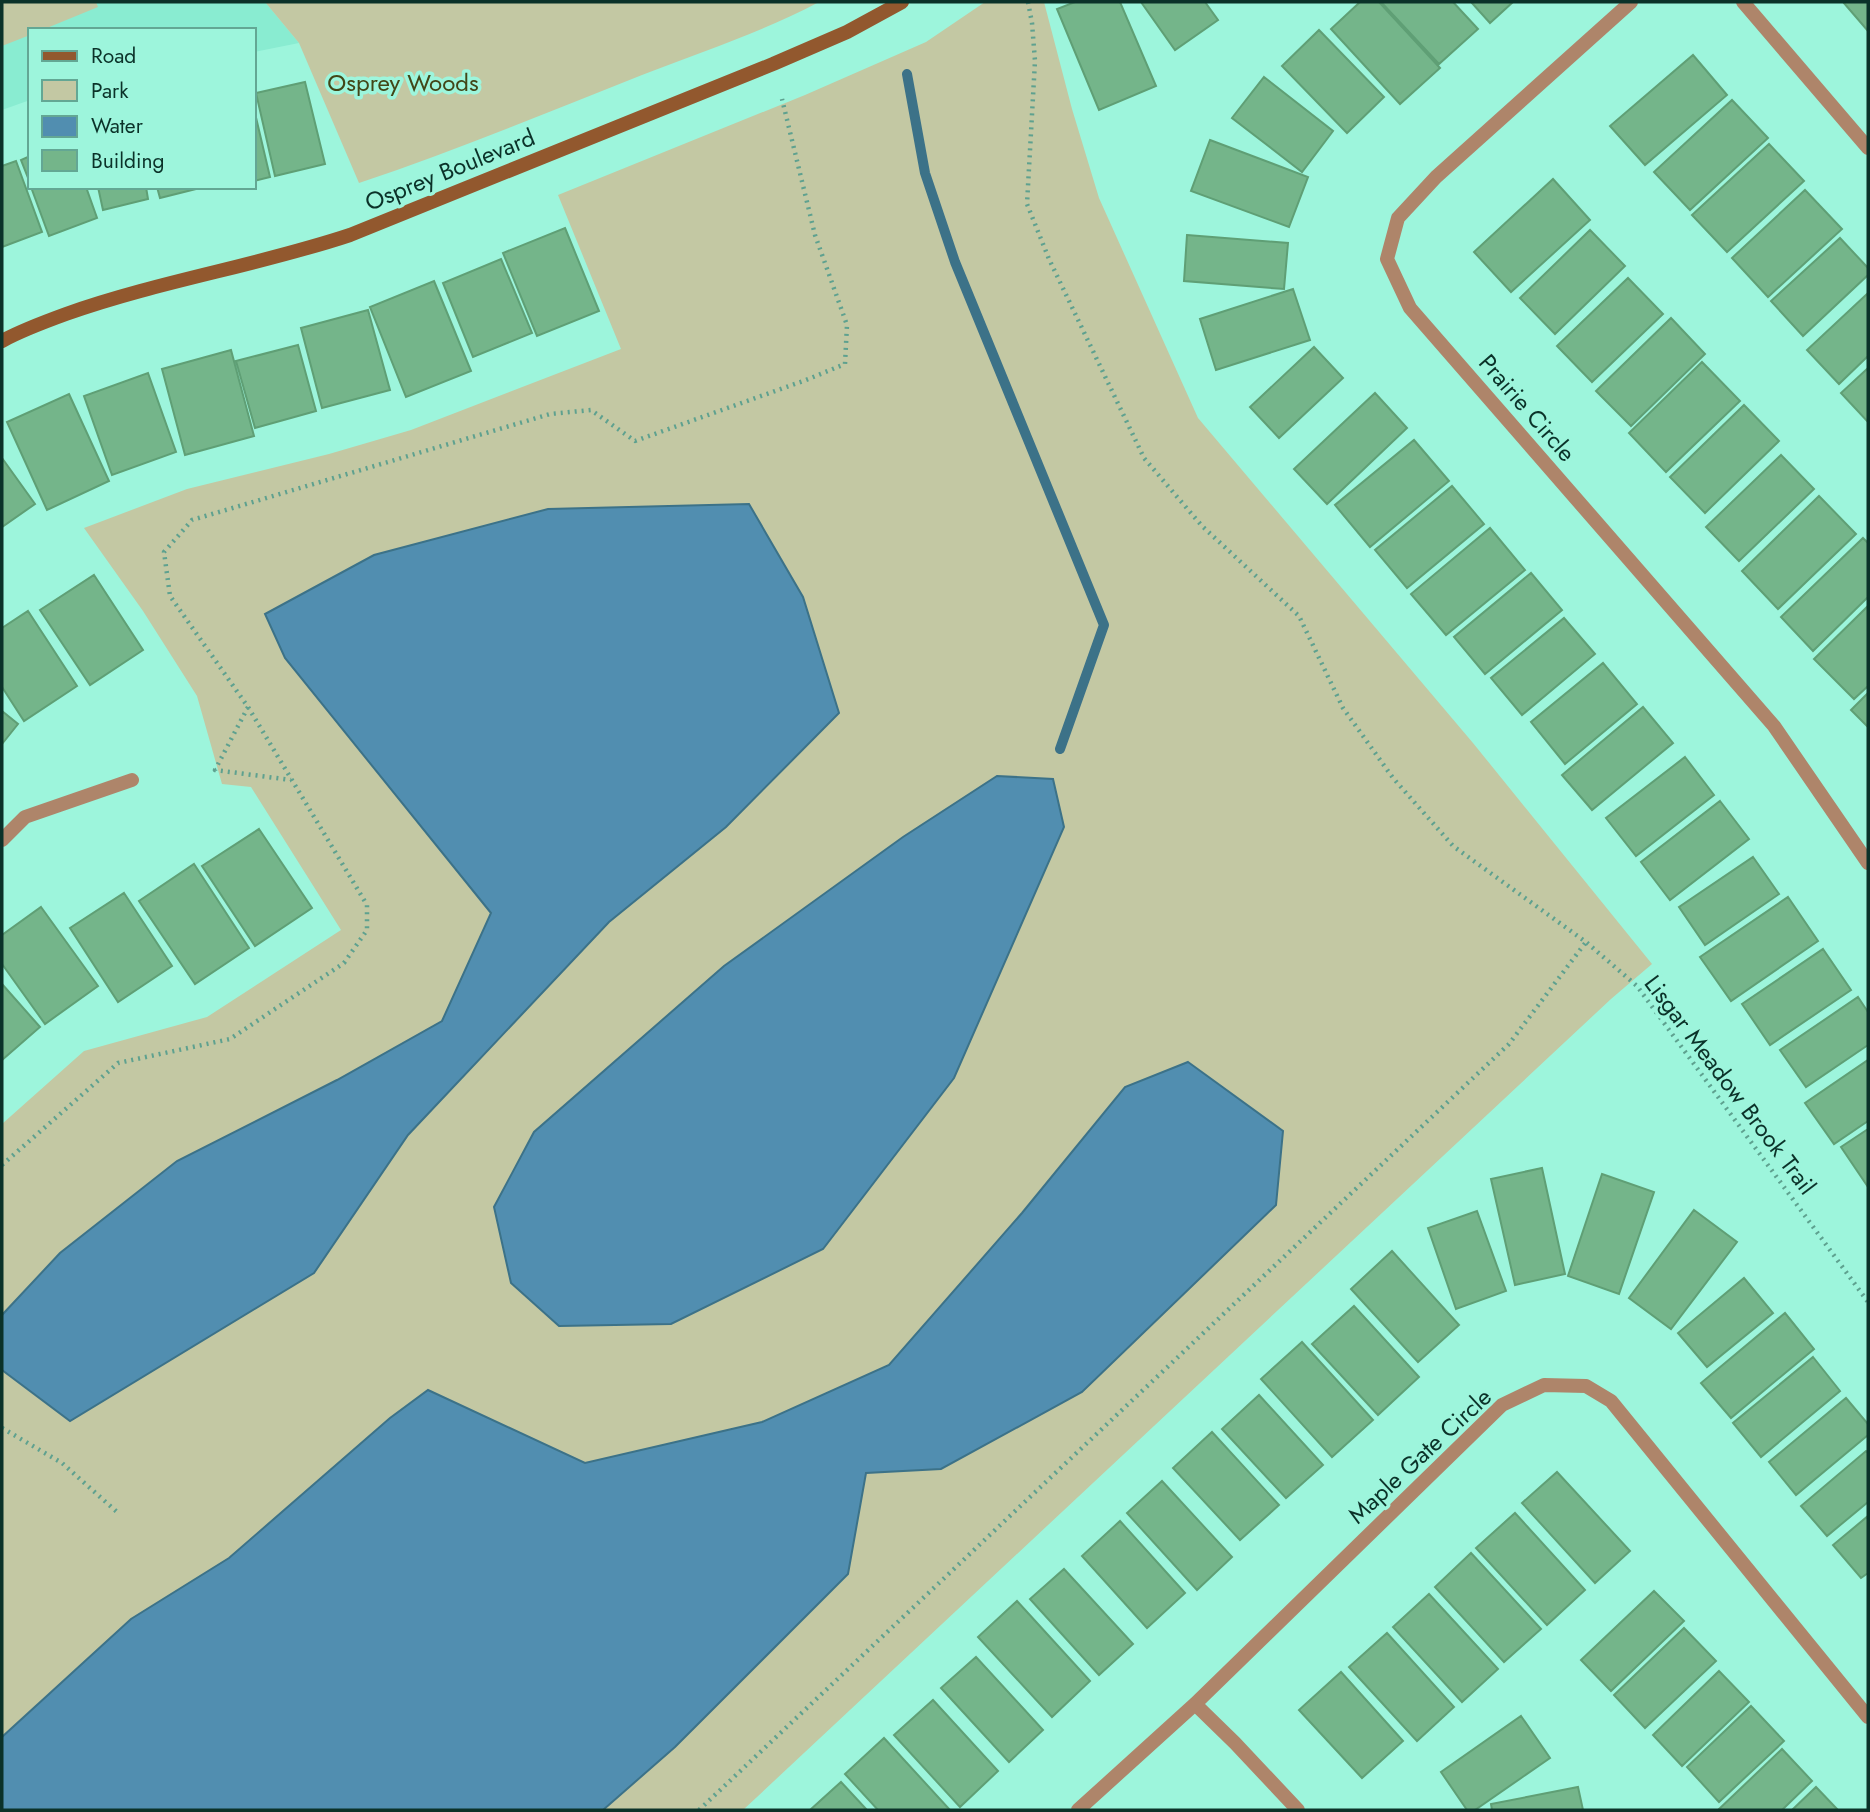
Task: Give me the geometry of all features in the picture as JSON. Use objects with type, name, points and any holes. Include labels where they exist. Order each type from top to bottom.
[{"type":"street","name":"Osprey Boulevard","points":[[2,341],[44,322],[124,295],[314,247],[350,235],[760,69],[847,32],[902,2]]},
{"type":"street","name":"Prairie Circle","points":[[1631,2],[1436,177],[1398,218],[1387,259],[1410,308],[1774,726],[1868,863]]},
{"type":"street","points":[[1743,2],[1868,148]]},
{"type":"street","points":[[2,840],[25,817],[132,780]]},
{"type":"street","name":"Maple Gate Circle","points":[[1078,1810],[1195,1704],[1503,1405],[1544,1385],[1586,1386],[1611,1401],[1868,1717]]},
{"type":"street","points":[[1195,1704],[1298,1810]]},
{"type":"path","name":"Lisgar Meadow Brook Trail","points":[[1028,2],[1035,61],[1027,204],[1049,259],[1144,458],[1202,527],[1298,617],[1343,708],[1393,778],[1453,846],[1586,942],[1637,986],[1868,1302]]},
{"type":"path","points":[[2,1165],[118,1063],[230,1039],[344,963],[367,930],[367,905],[247,707],[170,596],[164,552],[192,520],[550,414],[591,410],[635,441],[845,364],[847,325],[815,235],[782,99]]},
{"type":"path","points":[[247,707],[215,770],[292,780]]},
{"type":"path","points":[[699,1810],[1509,1044],[1586,942]]},
{"type":"path","points":[[2,1427],[62,1463],[117,1512]]},
{"type":"shaded area","points":[[2,2],[265,2],[299,43],[256,52],[256,28],[28,28],[28,101],[2,110]]},
{"type":"green space","points":[[2,2],[96,2],[98,7],[47,28],[28,28],[28,36],[2,46]]},
{"type":"green space","name":"Osprey Woods","points":[[265,2],[819,2],[732,41],[466,145],[359,183],[299,43]]},
{"type":"green space","points":[[985,2],[1044,2],[1099,198],[1198,418],[1473,743],[1652,964],[1611,999],[743,1810],[603,1810],[675,1747],[848,1575],[866,1473],[941,1469],[1125,1087],[1022,1213],[889,1365],[762,1422],[585,1464],[428,1390],[390,1418],[229,1558],[131,1619],[2,1737],[2,1370],[70,1421],[313,1273],[408,1135],[609,922],[726,827],[839,713],[749,504],[547,509],[374,555],[265,614],[285,658],[491,913],[442,1021],[337,1080],[60,1253],[2,1315],[2,1124],[84,1051],[207,1017],[341,930],[251,787],[222,784],[197,696],[143,611],[84,528],[187,489],[329,454],[411,430],[621,349],[558,195],[805,95],[926,42]],"holes":[[[997,776],[534,1132],[724,966],[903,837]]]},
{"type":"water","points":[[749,504],[803,597],[839,713],[726,827],[609,922],[408,1135],[314,1273],[70,1421],[2,1370],[2,1315],[60,1253],[177,1161],[337,1080],[442,1021],[491,913],[285,658],[265,614],[374,555],[548,509]]},
{"type":"water","points":[[997,776],[1053,779],[1064,827],[954,1078],[823,1249],[671,1324],[559,1326],[511,1283],[494,1207],[534,1132],[724,966],[903,837]]},
{"type":"water","points":[[1188,1062],[1283,1131],[1276,1205],[1082,1392],[941,1469],[866,1473],[848,1574],[675,1747],[603,1810],[2,1810],[2,1737],[131,1619],[229,1558],[390,1418],[428,1390],[585,1463],[762,1422],[889,1365],[1022,1213],[1125,1087]]},
{"type":"building","points":[[1075,2],[1120,2],[1156,86],[1099,110],[1057,9]]},
{"type":"building","points":[[1141,2],[1205,2],[1218,20],[1175,50]]},
{"type":"building","points":[[1360,2],[1379,2],[1440,68],[1400,104],[1331,29]]},
{"type":"building","points":[[1381,2],[1453,2],[1478,29],[1439,64]]},
{"type":"building","points":[[1471,2],[1513,2],[1490,23]]},
{"type":"building","points":[[1843,2],[1868,2],[1868,31]]},
{"type":"building","points":[[1319,30],[1384,97],[1347,133],[1282,66]]},
{"type":"building","points":[[1693,55],[1727,95],[1645,165],[1610,126]]},
{"type":"building","points":[[1264,77],[1333,131],[1302,172],[1232,118]]},
{"type":"building","points":[[305,82],[325,164],[275,176],[256,93]]},
{"type":"building","points":[[1732,100],[1768,138],[1690,210],[1654,172]]},
{"type":"building","points":[[256,118],[270,177],[256,180]]},
{"type":"building","points":[[1210,140],[1308,177],[1289,227],[1191,191]]},
{"type":"building","points":[[1769,144],[1804,181],[1727,252],[1692,215]]},
{"type":"building","points":[[28,157],[28,178],[21,160]]},
{"type":"building","points":[[16,161],[42,232],[2,247],[2,166]]},
{"type":"building","points":[[1553,179],[1590,220],[1511,292],[1474,252]]},
{"type":"building","points":[[32,189],[87,189],[97,218],[49,236]]},
{"type":"building","points":[[98,189],[146,189],[148,199],[103,210]]},
{"type":"building","points":[[158,189],[196,189],[160,198]]},
{"type":"building","points":[[1805,190],[1842,229],[1768,297],[1732,258]]},
{"type":"building","points":[[565,228],[599,311],[537,336],[503,253]]},
{"type":"building","points":[[1590,230],[1625,266],[1555,334],[1520,298]]},
{"type":"building","points":[[1187,235],[1288,243],[1284,289],[1184,281]]},
{"type":"building","points":[[1840,238],[1868,268],[1868,275],[1803,336],[1771,301]]},
{"type":"building","points":[[501,259],[532,333],[473,357],[443,283]]},
{"type":"building","points":[[1628,278],[1663,314],[1592,382],[1557,346]]},
{"type":"building","points":[[434,281],[471,371],[406,397],[370,307]]},
{"type":"building","points":[[1293,289],[1310,340],[1216,370],[1200,319]]},
{"type":"building","points":[[1868,293],[1868,356],[1839,384],[1807,350]]},
{"type":"building","points":[[368,310],[390,390],[322,408],[301,328]]},
{"type":"building","points":[[1671,318],[1705,354],[1631,426],[1596,391]]},
{"type":"building","points":[[298,345],[316,411],[255,428],[236,361]]},
{"type":"building","points":[[1314,347],[1343,378],[1279,438],[1250,407]]},
{"type":"building","points":[[231,350],[254,436],[185,455],[162,369]]},
{"type":"building","points":[[1702,362],[1740,401],[1666,472],[1629,433]]},
{"type":"building","points":[[1868,368],[1868,422],[1841,393]]},
{"type":"building","points":[[148,373],[176,452],[112,475],[84,396]]},
{"type":"building","points":[[1375,393],[1407,428],[1327,504],[1294,469]]},
{"type":"building","points":[[69,394],[109,481],[47,510],[7,422]]},
{"type":"building","points":[[1744,405],[1779,441],[1705,513],[1670,477]]},
{"type":"building","points":[[1414,440],[1449,481],[1370,547],[1335,505]]},
{"type":"building","points":[[1781,455],[1814,489],[1739,561],[1706,527]]},
{"type":"building","points":[[2,458],[35,504],[2,527]]},
{"type":"building","points":[[1452,486],[1484,524],[1407,588],[1375,550]]},
{"type":"building","points":[[1819,496],[1856,534],[1778,609],[1742,571]]},
{"type":"building","points":[[1490,528],[1525,570],[1446,635],[1411,594]]},
{"type":"building","points":[[1863,538],[1868,543],[1868,597],[1813,651],[1781,617]]},
{"type":"building","points":[[1531,573],[1562,610],[1485,674],[1454,637]]},
{"type":"building","points":[[94,575],[143,650],[90,685],[40,610]]},
{"type":"building","points":[[1868,606],[1868,686],[1854,699],[1814,659]]},
{"type":"building","points":[[28,611],[77,686],[24,721],[2,687],[2,628]]},
{"type":"building","points":[[1564,618],[1595,654],[1522,715],[1491,678]]},
{"type":"building","points":[[1603,663],[1637,704],[1565,764],[1531,722]]},
{"type":"building","points":[[1868,693],[1868,727],[1851,710]]},
{"type":"building","points":[[1643,707],[1673,743],[1592,810],[1562,775]]},
{"type":"building","points":[[2,711],[18,724],[2,744]]},
{"type":"building","points":[[1685,757],[1714,795],[1636,856],[1606,818]]},
{"type":"building","points":[[1720,801],[1749,839],[1670,900],[1641,862]]},
{"type":"building","points":[[259,829],[312,908],[255,946],[202,866]]},
{"type":"building","points":[[1753,857],[1779,894],[1705,945],[1679,907]]},
{"type":"building","points":[[194,864],[249,948],[195,984],[139,901]]},
{"type":"building","points":[[124,893],[172,966],[118,1002],[70,928]]},
{"type":"building","points":[[1788,897],[1818,941],[1731,1001],[1700,957]]},
{"type":"building","points":[[41,907],[98,986],[45,1024],[2,964],[2,935]]},
{"type":"building","points":[[1823,949],[1851,990],[1770,1045],[1742,1004]]},
{"type":"building","points":[[2,984],[40,1027],[2,1060]]},
{"type":"building","points":[[1858,997],[1868,1012],[1868,1045],[1806,1087],[1780,1050]]},
{"type":"building","points":[[1868,1060],[1868,1121],[1834,1144],[1805,1103]]},
{"type":"building","points":[[1868,1129],[1868,1187],[1841,1147]]},
{"type":"building","points":[[1542,1168],[1565,1274],[1515,1285],[1491,1179]]},
{"type":"building","points":[[1602,1174],[1654,1192],[1619,1294],[1568,1276]]},
{"type":"building","points":[[1694,1210],[1737,1242],[1671,1329],[1629,1298]]},
{"type":"building","points":[[1477,1211],[1506,1291],[1456,1309],[1428,1228]]},
{"type":"building","points":[[1392,1251],[1459,1325],[1418,1362],[1351,1289]]},
{"type":"building","points":[[1744,1278],[1773,1313],[1707,1367],[1678,1333]]},
{"type":"building","points":[[1354,1306],[1419,1377],[1378,1415],[1312,1344]]},
{"type":"building","points":[[1785,1313],[1814,1349],[1731,1418],[1701,1383]]},
{"type":"building","points":[[1302,1342],[1373,1420],[1332,1457],[1261,1379]]},
{"type":"building","points":[[1813,1357],[1840,1391],[1761,1457],[1733,1423]]},
{"type":"building","points":[[1259,1395],[1323,1465],[1286,1498],[1222,1429]]},
{"type":"building","points":[[1846,1398],[1868,1424],[1868,1435],[1796,1495],[1769,1462]]},
{"type":"building","points":[[1212,1432],[1279,1505],[1240,1540],[1173,1468]]},
{"type":"building","points":[[1866,1451],[1868,1502],[1827,1536],[1801,1506]]},
{"type":"building","points":[[1557,1472],[1630,1551],[1595,1583],[1522,1503]]},
{"type":"building","points":[[1162,1481],[1232,1557],[1197,1590],[1127,1513]]},
{"type":"building","points":[[1515,1513],[1585,1590],[1547,1625],[1476,1548]]},
{"type":"building","points":[[1868,1516],[1868,1573],[1861,1578],[1833,1545]]},
{"type":"building","points":[[1120,1521],[1185,1593],[1147,1628],[1082,1556]]},
{"type":"building","points":[[1471,1553],[1541,1629],[1504,1662],[1435,1587]]},
{"type":"building","points":[[1064,1569],[1133,1644],[1099,1675],[1030,1599]]},
{"type":"building","points":[[1654,1591],[1684,1621],[1611,1691],[1581,1660]]},
{"type":"building","points":[[1429,1594],[1498,1669],[1462,1702],[1393,1627]]},
{"type":"building","points":[[1017,1601],[1090,1681],[1052,1717],[978,1637]]},
{"type":"building","points":[[1684,1628],[1716,1661],[1645,1728],[1614,1695]]},
{"type":"building","points":[[1387,1633],[1454,1707],[1417,1741],[1349,1667]]},
{"type":"building","points":[[976,1657],[1043,1730],[1009,1762],[941,1688]]},
{"type":"building","points":[[1719,1671],[1749,1702],[1682,1766],[1653,1735]]},
{"type":"building","points":[[1341,1672],[1403,1741],[1362,1778],[1299,1710]]},
{"type":"building","points":[[933,1700],[998,1771],[960,1807],[894,1735]]},
{"type":"building","points":[[1751,1706],[1784,1741],[1719,1802],[1687,1767]]},
{"type":"building","points":[[1521,1716],[1550,1758],[1475,1810],[1467,1810],[1441,1772]]},
{"type":"building","points":[[884,1738],[950,1810],[878,1810],[845,1774]]},
{"type":"building","points":[[1782,1749],[1812,1781],[1782,1810],[1718,1810]]},
{"type":"building","points":[[841,1782],[867,1810],[810,1810]]},
{"type":"building","points":[[1578,1787],[1583,1810],[1492,1810],[1491,1804]]},
{"type":"building","points":[[1816,1787],[1838,1810],[1792,1810]]},
{"type":"waterway","points":[[907,74],[925,173],[955,262],[1104,625],[1060,749]]}]
